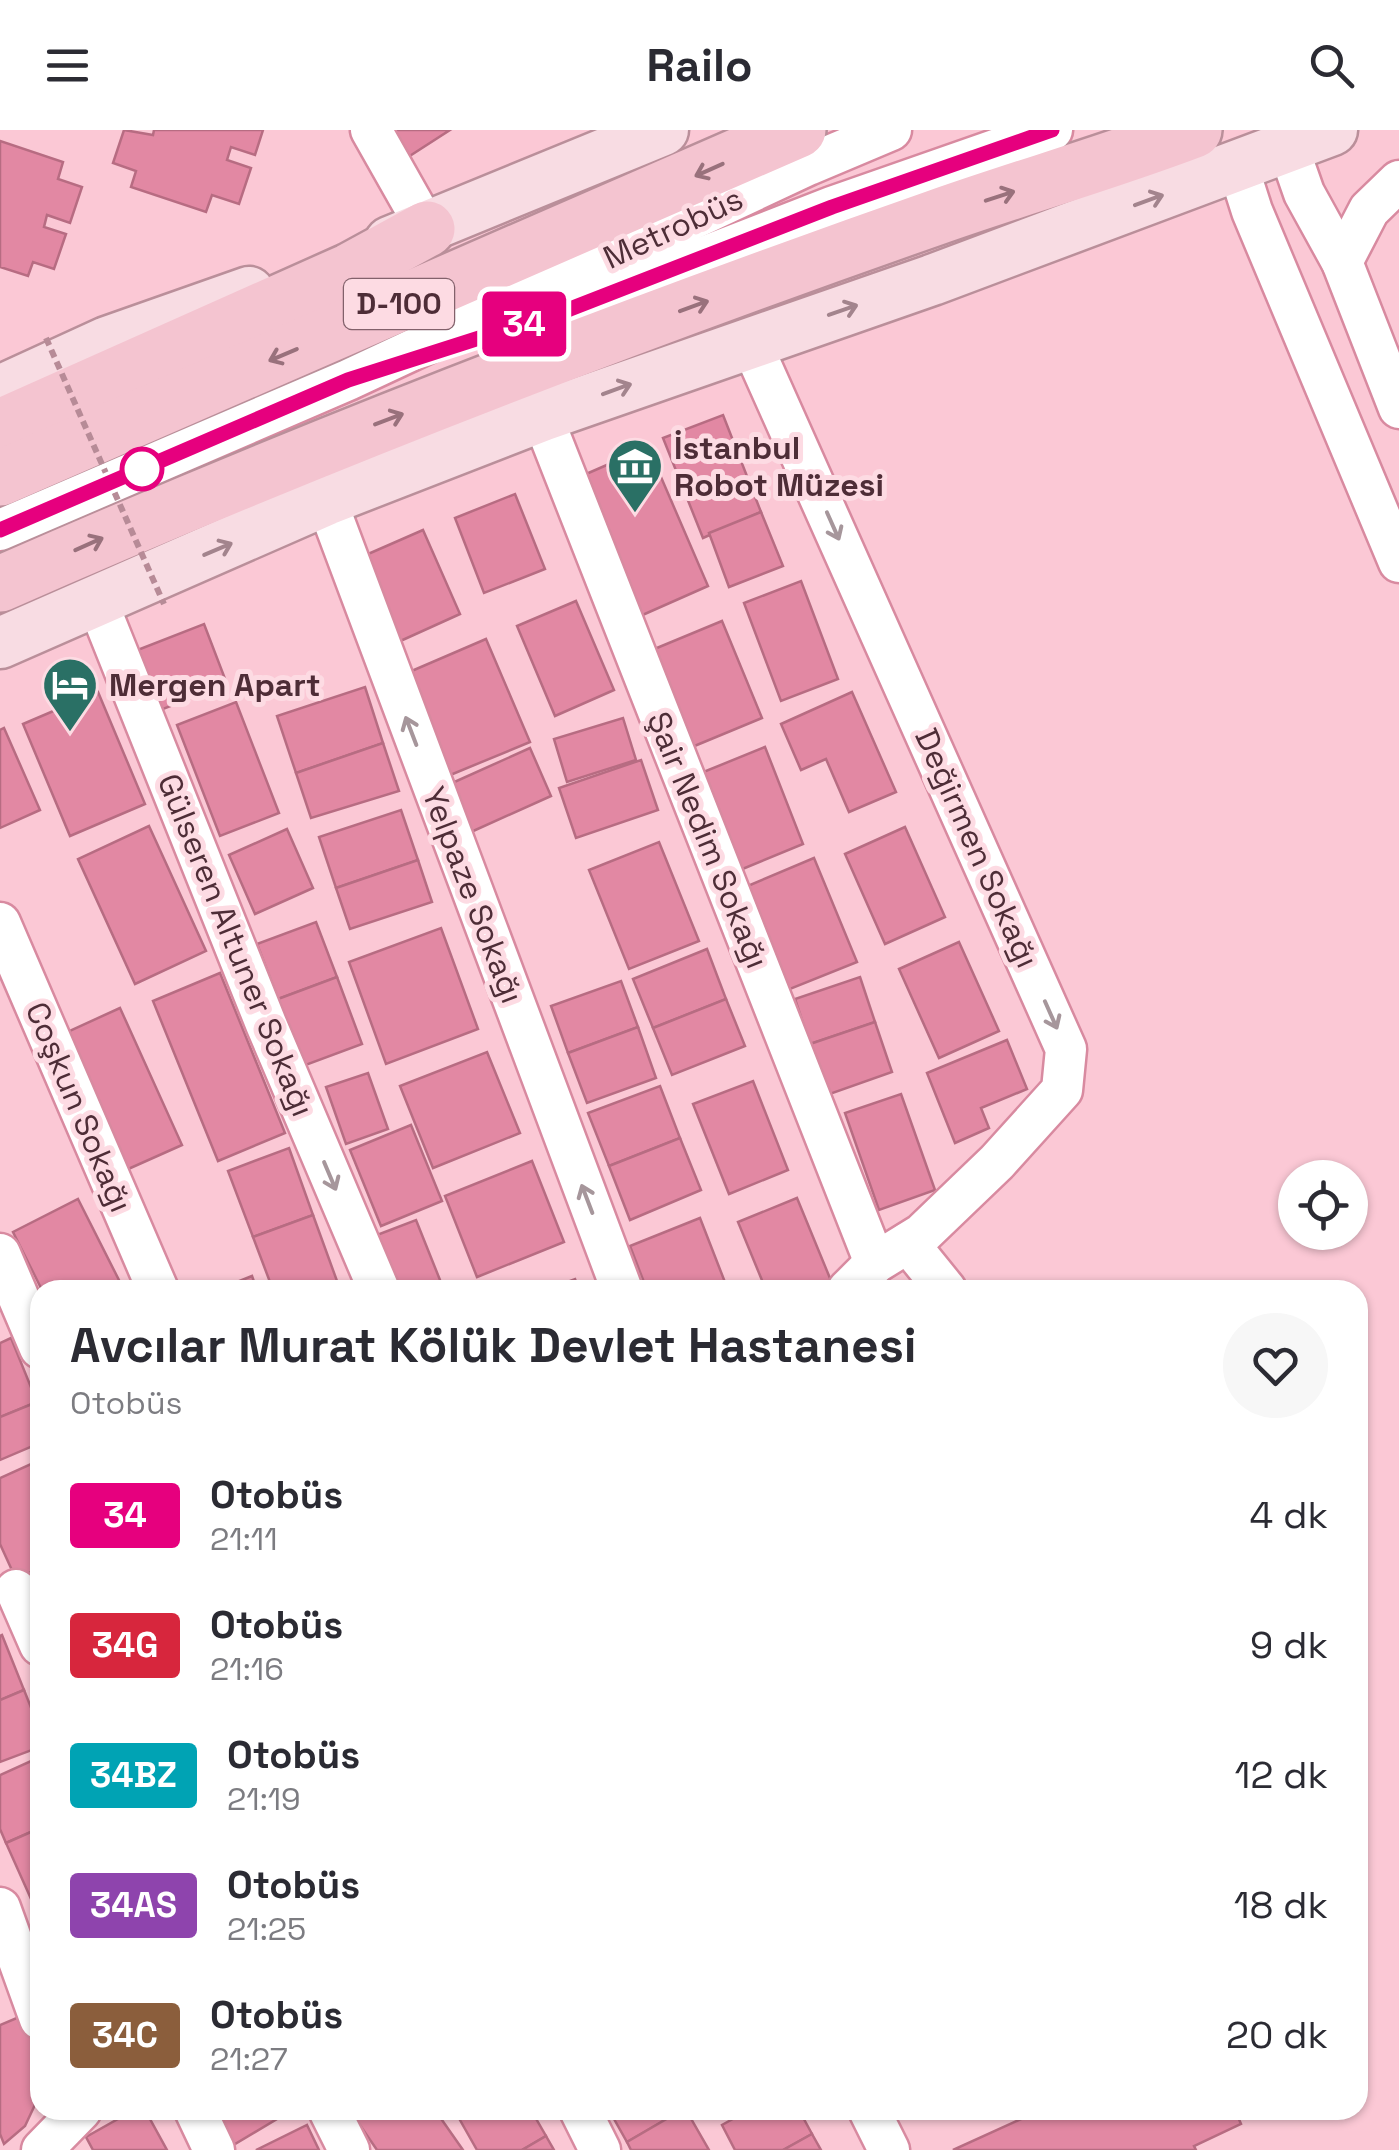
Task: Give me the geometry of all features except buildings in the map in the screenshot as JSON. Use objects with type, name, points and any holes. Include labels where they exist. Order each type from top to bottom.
[{"type":"highway","name":"D-100","points":[[0,478],[798,130]]},
{"type":"highway","points":[[0,584],[316,448],[484,382],[939,216],[1194,130]]},
{"type":"highway","points":[[0,427],[350,270],[428,229]]},
{"type":"main road","points":[[0,390],[107,342],[428,229],[663,130]]},
{"type":"main road","points":[[0,643],[326,500],[542,416],[932,280],[1310,139]]},
{"type":"street","points":[[371,130],[428,229]]},
{"type":"street","name":"Metrobüs","points":[[0,530],[348,380],[891,130]]},
{"type":"street","name":"Metrobüs","points":[[348,380],[570,309],[832,207],[1052,130]]},
{"type":"street","points":[[1310,139],[1304,194],[1342,262],[1399,408]]},
{"type":"street","points":[[1238,166],[1252,212],[1399,562]]},
{"type":"street","points":[[1342,262],[1369,210],[1399,181]]},
{"type":"street","name":"Değirmen Sokağı","points":[[750,341],[1066,1049],[1062,1090],[997,1162],[922,1234],[877,1265]]},
{"type":"street","name":"Şair Nedim Sokağı","points":[[542,416],[877,1265],[921,1280]]},
{"type":"street","name":"Yelpaze Sokağı","points":[[326,500],[618,1280]]},
{"type":"street","name":"Gülseren Altuner Sokağı","points":[[96,599],[374,1280]]},
{"type":"street","name":"Coşkun Sokağı","points":[[0,924],[154,1280]]},
{"type":"street","points":[[0,1254],[30,1324]]},
{"type":"street","points":[[19,1589],[30,1619]]},
{"type":"street","points":[[0,1908],[29,1951]]},
{"type":"street","points":[[42,2150],[68,2120]]},
{"type":"street","points":[[200,2120],[214,2150]]},
{"type":"street","points":[[334,2120],[349,2150]]},
{"type":"street","points":[[585,2120],[600,2150]]},
{"type":"street","points":[[874,2120],[889,2150]]},
{"type":"path","points":[[46,338],[164,604]]},
{"type":"bus line","name":"34","points":[[0,530],[348,380],[570,309],[832,207],[1052,130]]},
{"type":"place","name":"İstanbul Robot Müzesi","points":[[635,515]]},
{"type":"place","name":"Mergen Apart","points":[[70,734]]}]
